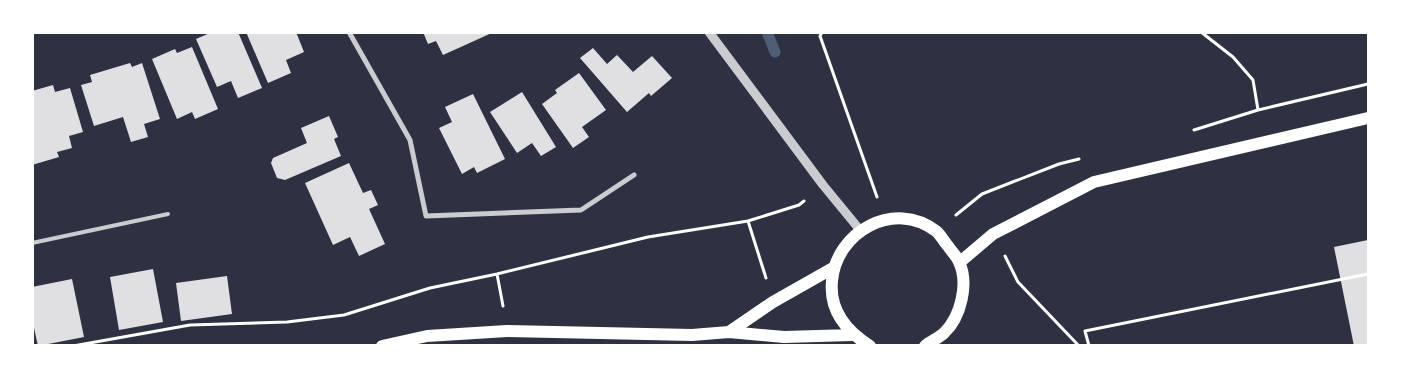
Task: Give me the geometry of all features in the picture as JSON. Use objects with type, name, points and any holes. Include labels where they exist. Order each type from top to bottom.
[{"type":"main road","points":[[960,262],[993,234],[1094,182],[1368,118]]},
{"type":"main road","points":[[870,346],[852,335],[837,315],[831,292],[833,268],[843,246],[860,230],[885,220],[912,220],[936,231],[960,262],[964,287],[958,311],[945,332],[925,346]]},
{"type":"main road","points":[[729,332],[774,302],[833,268]]},
{"type":"main road","points":[[382,346],[427,336],[507,331],[692,335],[729,332],[784,336],[852,335]]},
{"type":"street","points":[[349,32],[410,140],[426,216],[580,210],[634,175]]},
{"type":"street","points":[[709,32],[823,185],[860,230]]},
{"type":"lane","points":[[32,243],[168,214]]},
{"type":"path","points":[[822,32],[820,36],[885,220]]},
{"type":"path","points":[[1201,32],[1233,57],[1253,80],[1258,110],[1368,84]]},
{"type":"path","points":[[73,346],[190,325],[287,322],[344,315],[430,288],[498,274],[648,237],[748,221],[799,205],[823,185]]},
{"type":"path","points":[[993,234],[1018,282],[1079,346]]},
{"type":"path","points":[[1089,346],[1085,331],[1368,274]]},
{"type":"building","points":[[212,32],[238,32],[262,88],[238,98],[231,81],[217,87],[196,39]]},
{"type":"building","points":[[246,32],[296,32],[304,52],[286,60],[291,73],[268,83]]},
{"type":"building","points":[[423,32],[494,32],[443,55],[436,41],[428,44]]},
{"type":"building","points":[[192,47],[218,109],[195,119],[192,112],[177,119],[152,59],[175,49],[177,53]]},
{"type":"building","points":[[593,48],[607,64],[617,55],[633,72],[652,56],[672,78],[651,96],[649,93],[627,112],[580,58]]},
{"type":"building","points":[[130,63],[132,67],[142,63],[160,119],[144,124],[148,137],[131,142],[123,117],[94,126],[81,85],[92,82],[90,75]]},
{"type":"building","points":[[579,73],[606,110],[582,127],[589,137],[573,148],[542,104],[557,93],[555,90]]},
{"type":"building","points":[[53,85],[55,92],[70,88],[83,132],[69,136],[72,148],[57,152],[59,157],[32,165],[32,91]]},
{"type":"building","points":[[522,92],[556,147],[541,156],[532,143],[517,153],[490,112]]},
{"type":"building","points":[[473,94],[505,159],[477,173],[474,167],[462,174],[439,128],[452,122],[445,107]]},
{"type":"building","points":[[329,116],[338,137],[334,139],[341,156],[285,180],[277,178],[271,163],[273,158],[307,143],[301,128]]},
{"type":"building","points":[[349,163],[363,193],[371,190],[378,205],[369,209],[385,244],[359,256],[350,237],[333,245],[305,183]]},
{"type":"building","points":[[1368,240],[1368,346],[1354,346],[1334,247]]},
{"type":"building","points":[[153,269],[163,322],[119,330],[110,277]]},
{"type":"building","points":[[227,276],[232,314],[181,321],[176,283]]},
{"type":"building","points":[[72,279],[84,337],[38,346],[32,319],[32,287]]},
{"type":"waterway","points":[[767,32],[775,52]]}]
